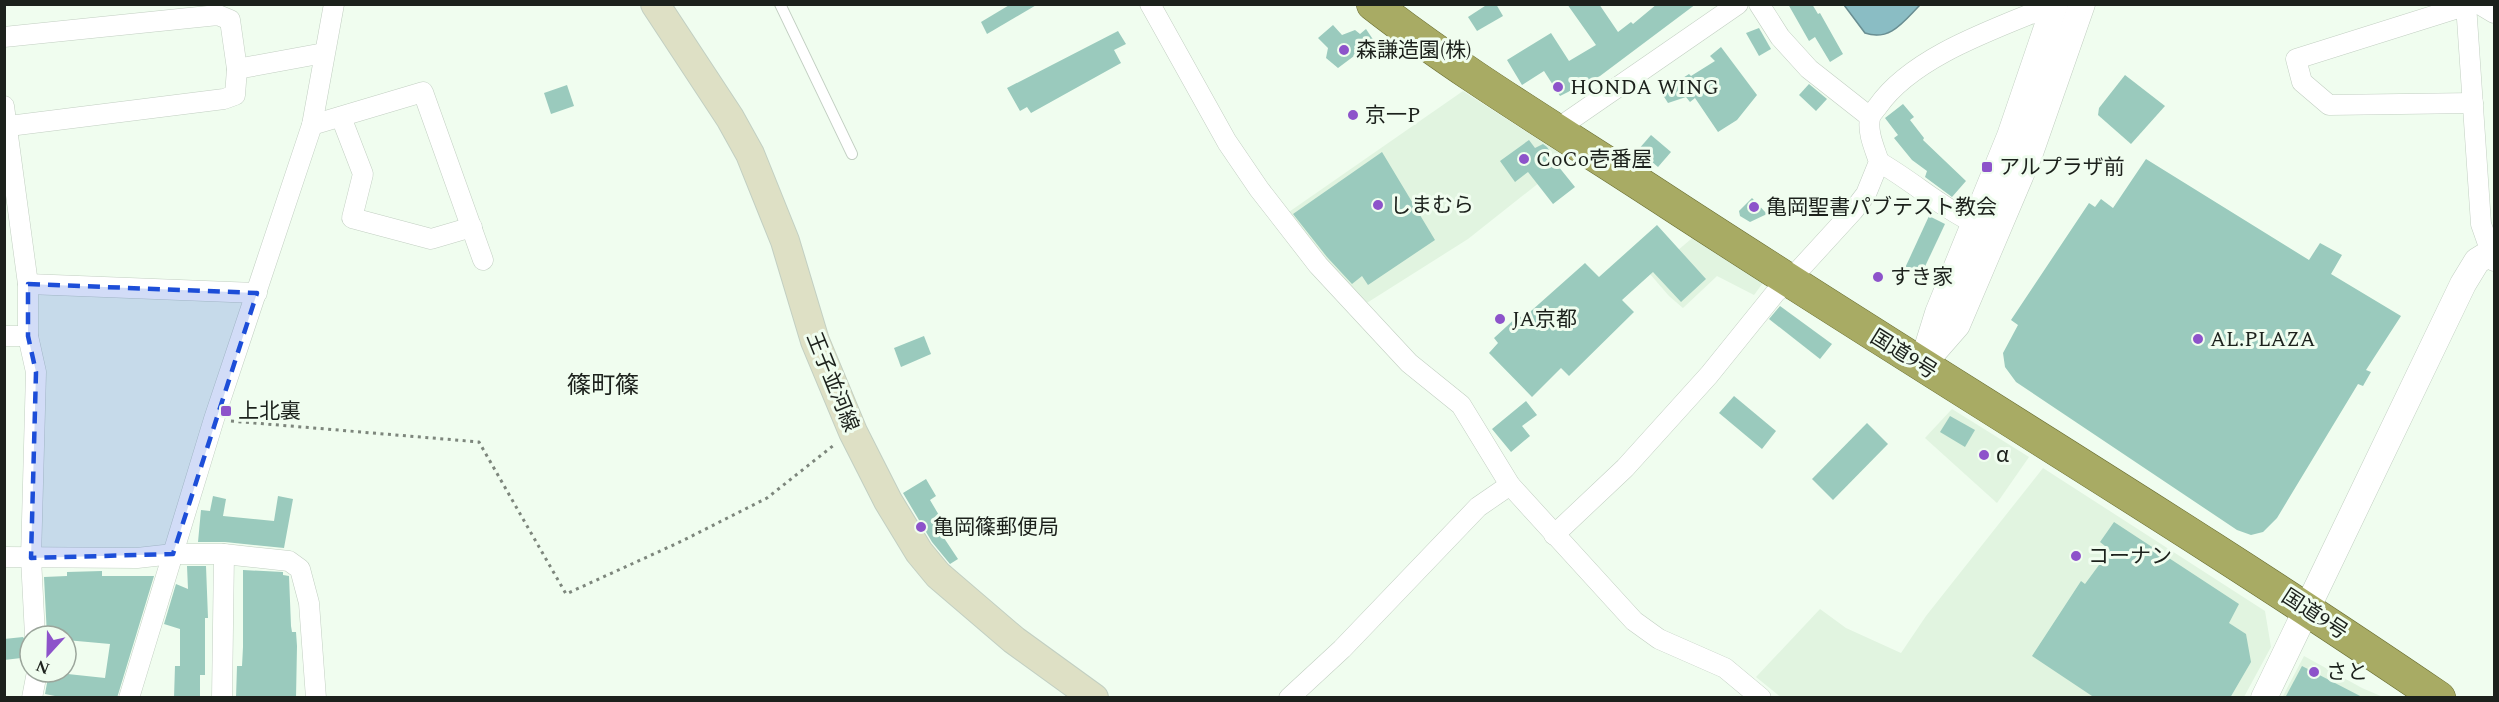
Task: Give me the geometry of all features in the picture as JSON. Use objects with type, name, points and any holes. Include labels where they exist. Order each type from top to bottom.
[{"type":"highway","name":"国道9号","points":[[1373,4],[1433,49],[1789,282],[2306,607],[2439,698]]},
{"type":"main road","name":"王子並河線","points":[[655,4],[730,118],[750,154],[785,241],[815,341],[853,432],[888,501],[919,552],[938,575],[1014,640],[1094,698]]},
{"type":"street","points":[[129,698],[214,419],[312,125],[334,4]]},
{"type":"street","points":[[1150,4],[1227,142],[1259,189],[1318,265],[1409,363],[1461,405],[1510,485],[1554,535],[1634,621],[1659,639],[1725,668],[1761,698]]},
{"type":"street","points":[[1557,129],[1738,4]]},
{"type":"street","points":[[1759,4],[1780,37],[1809,69],[1870,117]]},
{"type":"street","points":[[1976,225],[1950,212],[1905,177],[1880,162],[1870,133],[1870,117],[1883,98],[1908,74],[1954,48],[2055,4]]},
{"type":"street","points":[[1922,365],[1938,313],[1976,225],[2018,115],[2055,4]]},
{"type":"street","points":[[1922,365],[1957,325],[2030,153],[2082,4]]},
{"type":"street","points":[[2473,103],[2329,105],[2302,82],[2296,59],[2466,5],[2484,7]]},
{"type":"street","points":[[2264,698],[2463,284],[2477,261],[2492,257],[2481,224],[2466,5]]},
{"type":"street","points":[[4,37],[218,15],[230,20],[237,69],[235,95],[224,99],[9,126]]},
{"type":"street","points":[[237,69],[324,53]]},
{"type":"street","points":[[312,125],[423,92],[483,260]]},
{"type":"street","points":[[4,106],[9,126],[12,215],[28,284],[28,336],[36,372],[31,558],[34,624]]},
{"type":"street","points":[[341,117],[363,174],[352,218],[431,239],[472,227]]},
{"type":"street","points":[[1554,535],[1625,468],[1709,375],[1776,292],[1789,282],[1853,211],[1866,194],[1880,162]]},
{"type":"street","points":[[28,284],[256,293]]},
{"type":"street","points":[[4,336],[28,336]]},
{"type":"street","points":[[1289,698],[1342,649],[1478,507],[1510,485]]},
{"type":"street","points":[[4,558],[137,558],[173,554],[224,554],[289,561],[300,569],[309,603],[316,698]]},
{"type":"street","points":[[222,698],[224,554]]},
{"type":"lane","points":[[780,4],[852,154]]},
{"type":"path","points":[[214,419],[479,442],[566,594],[681,541],[766,498],[813,460],[853,432]]},
{"type":"highlighted area","points":[[28,284],[257,293],[173,554],[31,558],[36,372],[28,336]]},
{"type":"shaded area","points":[[1463,91],[1569,159],[1468,239],[1362,306],[1286,214]]},
{"type":"shaded area","points":[[1697,234],[1768,276],[1754,295],[1717,276],[1683,308],[1669,296],[1650,274]]},
{"type":"shaded area","name":"α","points":[[1952,409],[2029,457],[1997,503],[1925,438]]},
{"type":"shaded area","name":"コーナン","points":[[2043,468],[2265,611],[2271,647],[2244,697],[1782,698],[1756,677],[1820,609],[1846,628],[1901,653],[1926,616]]},
{"type":"shaded area","name":"さと","points":[[2304,656],[2362,688],[2383,697],[2282,698]]},
{"type":"water","points":[[1844,5],[1920,5],[1896,28],[1882,35],[1874,35],[1865,33]]},
{"type":"building","points":[[1011,4],[1038,4],[987,34],[981,22]]},
{"type":"building","points":[[1488,4],[1496,4],[1503,16],[1477,31],[1468,17]]},
{"type":"building","points":[[1567,4],[1599,4],[1618,32],[1631,22],[1633,24],[1657,4],[1696,4],[1600,76],[1560,96],[1544,71],[1522,85],[1507,60],[1551,33],[1569,61],[1596,45]]},
{"type":"building","points":[[1788,4],[1812,4],[1818,14],[1820,13],[1843,54],[1830,62],[1815,37],[1809,41]]},
{"type":"building","name":"森謙造園(株)","points":[[1333,25],[1342,35],[1355,30],[1360,34],[1366,29],[1374,41],[1338,68],[1326,58],[1328,48],[1318,38]]},
{"type":"building","points":[[1759,28],[1771,49],[1759,56],[1746,33]]},
{"type":"building","points":[[1118,31],[1126,44],[1114,50],[1121,63],[1031,113],[1027,107],[1020,111],[1007,88]]},
{"type":"building","points":[[1721,47],[1757,95],[1737,120],[1718,132],[1695,98],[1690,102],[1686,97],[1668,103],[1659,89],[1670,81],[1672,85],[1689,74],[1691,76],[1715,61],[1710,56]]},
{"type":"building","points":[[2125,75],[2165,106],[2131,144],[2098,115],[2099,108]]},
{"type":"building","points":[[1809,84],[1827,99],[1816,111],[1799,95]]},
{"type":"building","points":[[567,85],[574,106],[551,114],[544,93]]},
{"type":"building","points":[[1903,104],[1914,117],[1910,120],[1924,138],[1923,140],[1966,181],[1952,197],[1925,177],[1927,171],[1912,160],[1894,138],[1898,135],[1885,118]]},
{"type":"building","points":[[1651,135],[1671,152],[1658,167],[1638,150]]},
{"type":"building","points":[[1529,140],[1535,148],[1543,144],[1547,147],[1552,154],[1550,156],[1575,187],[1553,204],[1528,172],[1515,182],[1500,161]]},
{"type":"building","points":[[1382,152],[1435,240],[1368,285],[1362,276],[1352,284],[1293,214]]},
{"type":"building","name":"AL.PLAZA","points":[[2146,159],[2309,260],[2320,243],[2342,255],[2331,274],[2401,316],[2366,370],[2371,372],[2363,386],[2358,384],[2277,518],[2263,532],[2251,535],[2237,530],[2016,382],[2005,367],[2003,353],[2018,325],[2011,320],[2089,203],[2095,207],[2101,199],[2113,208]]},
{"type":"building","points":[[1752,198],[1767,214],[1750,222],[1740,216],[1739,211]]},
{"type":"building","points":[[1929,216],[1945,224],[1921,275],[1905,268]]},
{"type":"building","points":[[1657,225],[1706,279],[1681,302],[1653,272],[1622,300],[1634,312],[1569,376],[1561,368],[1532,397],[1489,353],[1498,343],[1494,338],[1519,315],[1522,319],[1585,263],[1599,277]]},
{"type":"building","points":[[1780,306],[1832,344],[1820,359],[1769,319]]},
{"type":"building","points":[[924,336],[931,354],[901,367],[894,348]]},
{"type":"building","points":[[1734,396],[1776,431],[1762,449],[1719,413]]},
{"type":"building","points":[[1526,401],[1537,415],[1522,426],[1530,436],[1511,452],[1492,429]]},
{"type":"building","points":[[1950,416],[1975,430],[1965,447],[1940,432]]},
{"type":"building","points":[[1867,423],[1888,444],[1833,500],[1812,479]]},
{"type":"building","points":[[926,479],[936,496],[930,500],[943,522],[936,526],[958,559],[950,564],[932,542],[903,493]]},
{"type":"building","points":[[213,496],[226,499],[223,516],[274,521],[278,496],[293,499],[284,548],[225,542],[198,542],[201,510],[210,511]]},
{"type":"building","points":[[2114,522],[2239,604],[2229,623],[2246,634],[2251,662],[2230,698],[2095,698],[2032,656],[2081,581],[2085,584],[2110,550],[2100,542]]},
{"type":"building","points":[[187,566],[206,566],[208,618],[205,618],[205,675],[200,675],[200,698],[174,698],[175,666],[180,666],[180,629],[164,624],[176,584],[188,589]]},
{"type":"building","points":[[243,570],[283,572],[283,575],[289,576],[291,626],[292,632],[296,632],[297,646],[296,698],[236,698],[237,666],[242,666]]},
{"type":"building","points":[[102,571],[102,576],[154,576],[117,698],[65,698],[45,694],[47,684],[78,684],[78,675],[105,678],[110,644],[78,641],[78,624],[46,624],[44,577],[67,576],[67,572]]},
{"type":"building","points":[[18,638],[18,658],[4,660],[4,639]]},
{"type":"building","points":[[2302,666],[2364,698],[2285,698]]},
{"type":"place","name":"森謙造園(株)","points":[[1344,50]]},
{"type":"place","name":"HONDA WING","points":[[1558,87]]},
{"type":"place","name":"京一P","points":[[1353,115]]},
{"type":"place","name":"CoCo壱番屋","points":[[1524,159]]},
{"type":"place","name":"アルプラザ前","points":[[1987,167]]},
{"type":"place","name":"しまむら","points":[[1378,205]]},
{"type":"place","name":"亀岡聖書パブテスト教会","points":[[1754,207]]},
{"type":"place","name":"すき家","points":[[1878,277]]},
{"type":"place","name":"JA京都","points":[[1500,319]]},
{"type":"place","name":"AL.PLAZA","points":[[2198,339]]},
{"type":"place","name":"上北裏","points":[[226,411]]},
{"type":"place","name":"α","points":[[1984,455]]},
{"type":"place","name":"亀岡篠郵便局","points":[[921,527]]},
{"type":"place","name":"コーナン","points":[[2076,556]]},
{"type":"place","name":"さと","points":[[2314,672]]},
{"type":"district","name":"篠町篠","points":[[603,385]]}]
